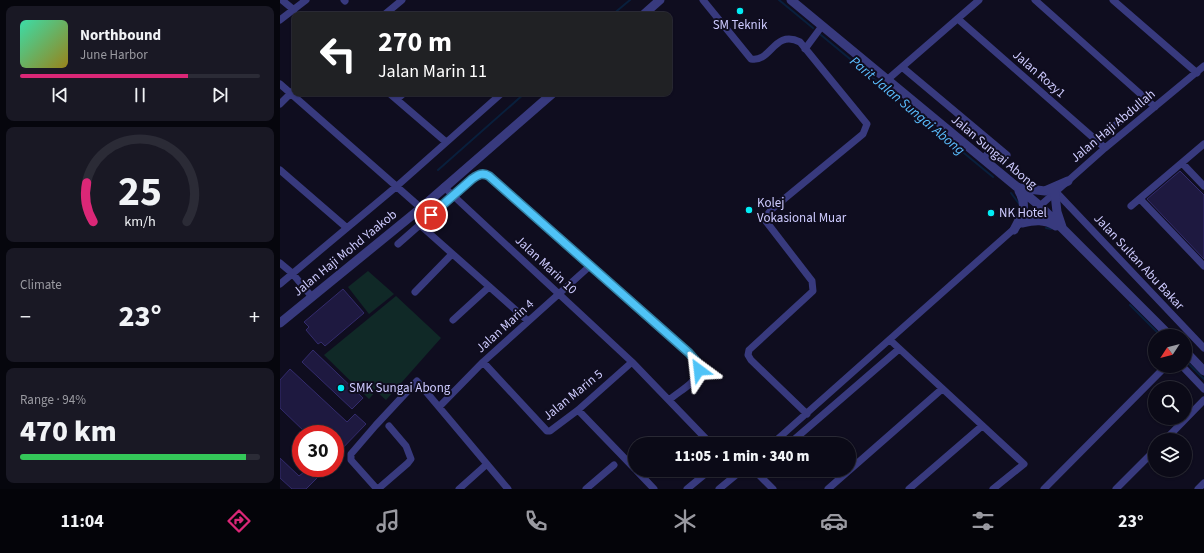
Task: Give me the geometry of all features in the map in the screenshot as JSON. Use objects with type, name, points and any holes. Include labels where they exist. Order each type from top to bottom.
[{"type":"street","points":[[282,0],[294,10]]},
{"type":"street","points":[[280,20],[306,0]]},
{"type":"street","points":[[389,12],[402,0]]},
{"type":"street","points":[[646,12],[660,0]]},
{"type":"street","points":[[703,0],[751,59],[759,59],[781,40],[792,38],[800,42],[867,124],[863,134],[772,209],[765,220],[812,281],[813,291],[749,350],[748,355],[751,360],[807,414]]},
{"type":"street","name":"Jalan Sungai Abong","points":[[791,0],[1040,206],[1163,329]]},
{"type":"street","points":[[887,80],[979,0]]},
{"type":"street","points":[[1035,0],[1155,107]]},
{"type":"street","points":[[1113,0],[1196,73]]},
{"type":"street","name":"Jalan Rozy1","points":[[958,19],[1105,148]]},
{"type":"street","points":[[805,48],[822,26]]},
{"type":"street","name":"Jalan Haji Abdullah","points":[[780,437],[1105,148],[1204,66]]},
{"type":"street","points":[[902,67],[1007,155]]},
{"type":"street","points":[[280,84],[292,90]]},
{"type":"street","points":[[280,104],[292,92]]},
{"type":"street","points":[[298,96],[421,208]]},
{"type":"street","points":[[393,96],[446,142]]},
{"type":"street","points":[[397,99],[400,96]]},
{"type":"street","points":[[280,284],[347,228],[399,188],[446,142],[499,96]]},
{"type":"street","name":"Jalan Haji Mohd Yaakob","points":[[280,323],[421,208],[550,96]]},
{"type":"street","points":[[1097,141],[1146,99]]},
{"type":"street","points":[[1131,206],[1141,200],[1204,144]]},
{"type":"street","points":[[983,159],[995,145]]},
{"type":"street","points":[[1182,163],[1204,186]]},
{"type":"street","points":[[280,170],[347,228]]},
{"type":"street","points":[[398,244],[472,179],[485,173],[689,353],[696,361],[699,370],[697,377],[669,400]]},
{"type":"street","points":[[1017,187],[1045,191],[1068,181]]},
{"type":"street","points":[[1014,230],[1024,210],[1024,202],[1017,187]]},
{"type":"street","name":"Jalan Marin 10","points":[[444,188],[560,293],[632,362],[704,437]]},
{"type":"street","points":[[1056,193],[1057,212],[1065,231]]},
{"type":"street","name":"Jalan Sultan Abu Bakar","points":[[1056,193],[1204,348]]},
{"type":"street","points":[[1141,200],[1204,266]]},
{"type":"street","points":[[1022,223],[1034,220],[1043,220],[1065,231]]},
{"type":"street","points":[[420,225],[528,321]]},
{"type":"street","points":[[415,292],[452,254]]},
{"type":"street","points":[[280,263],[298,280],[312,297]]},
{"type":"street","name":"Jalan Marin 4","points":[[439,407],[483,362],[591,266]]},
{"type":"street","points":[[453,320],[489,287]]},
{"type":"street","points":[[890,340],[1024,464],[993,489]]},
{"type":"street","points":[[797,437],[899,349]]},
{"type":"street","points":[[1192,358],[1204,371]]},
{"type":"street","name":"Jalan Marin 5","points":[[483,362],[544,430],[550,431],[578,410],[632,362]]},
{"type":"street","points":[[1044,489],[1159,373]]},
{"type":"street","points":[[1189,373],[1204,389]]},
{"type":"street","points":[[389,426],[406,446],[410,453],[411,459],[377,489],[351,460],[351,454],[417,381],[508,489]]},
{"type":"street","points":[[828,489],[942,389]]},
{"type":"street","points":[[1171,433],[1203,402]]},
{"type":"street","points":[[578,410],[628,463]]},
{"type":"street","points":[[909,489],[982,426]]},
{"type":"street","points":[[1116,489],[1148,457]]},
{"type":"street","points":[[459,489],[487,464]]},
{"type":"street","points":[[586,489],[614,465]]},
{"type":"street","points":[[642,477],[654,489]]},
{"type":"street","points":[[687,489],[702,477]]},
{"type":"street","points":[[719,489],[732,477]]},
{"type":"street","points":[[762,477],[773,489]]},
{"type":"street","points":[[1198,489],[1204,483]]},
{"type":"green space","points":[[368,271],[394,294],[369,314],[348,287]]},
{"type":"green space","points":[[396,296],[441,338],[386,400],[376,391],[369,399],[324,355]]},
{"type":"building","points":[[1180,171],[1204,195],[1204,259],[1147,199]]},
{"type":"building","points":[[343,289],[364,313],[325,346],[321,342],[318,344],[306,330],[309,327],[304,322]]},
{"type":"building","points":[[313,350],[363,398],[352,409],[302,362]]},
{"type":"building","points":[[290,369],[347,422],[355,414],[366,424],[344,447],[344,425],[298,425],[280,408],[280,380]]},
{"type":"building","points":[[280,458],[292,469],[292,477],[318,477],[306,489],[292,489],[280,478]]},
{"type":"waterway","points":[[616,12],[630,0]]},
{"type":"waterway","name":"Parit Jalan Sungai Abong","points":[[779,0],[813,28]]},
{"type":"waterway","name":"Parit Jalan Sungai Abong","points":[[821,35],[993,177]]},
{"type":"waterway","points":[[438,170],[522,96]]},
{"type":"waterway","name":"Parit Jalan Sungai Abong","points":[[1011,193],[1020,205]]},
{"type":"waterway","name":"Parit Jalan Sungai Abong","points":[[1046,228],[1051,229]]},
{"type":"waterway","name":"Parit Jalan Sungai Abong","points":[[1130,305],[1154,329]]},
{"type":"waterway","name":"Parit Jalan Sungai Abong","points":[[1192,367],[1204,379]]},
{"type":"place","name":"SM Teknik","points":[[740,11]]},
{"type":"place","name":"Kolej Vokasional Muar","points":[[749,210]]},
{"type":"place","name":"NK Hotel","points":[[991,213]]},
{"type":"place","name":"SMK Sungai Abong","points":[[341,388]]},
{"type":"route","points":[[431,215],[472,179],[485,173],[689,353],[696,361],[699,370]]}]
